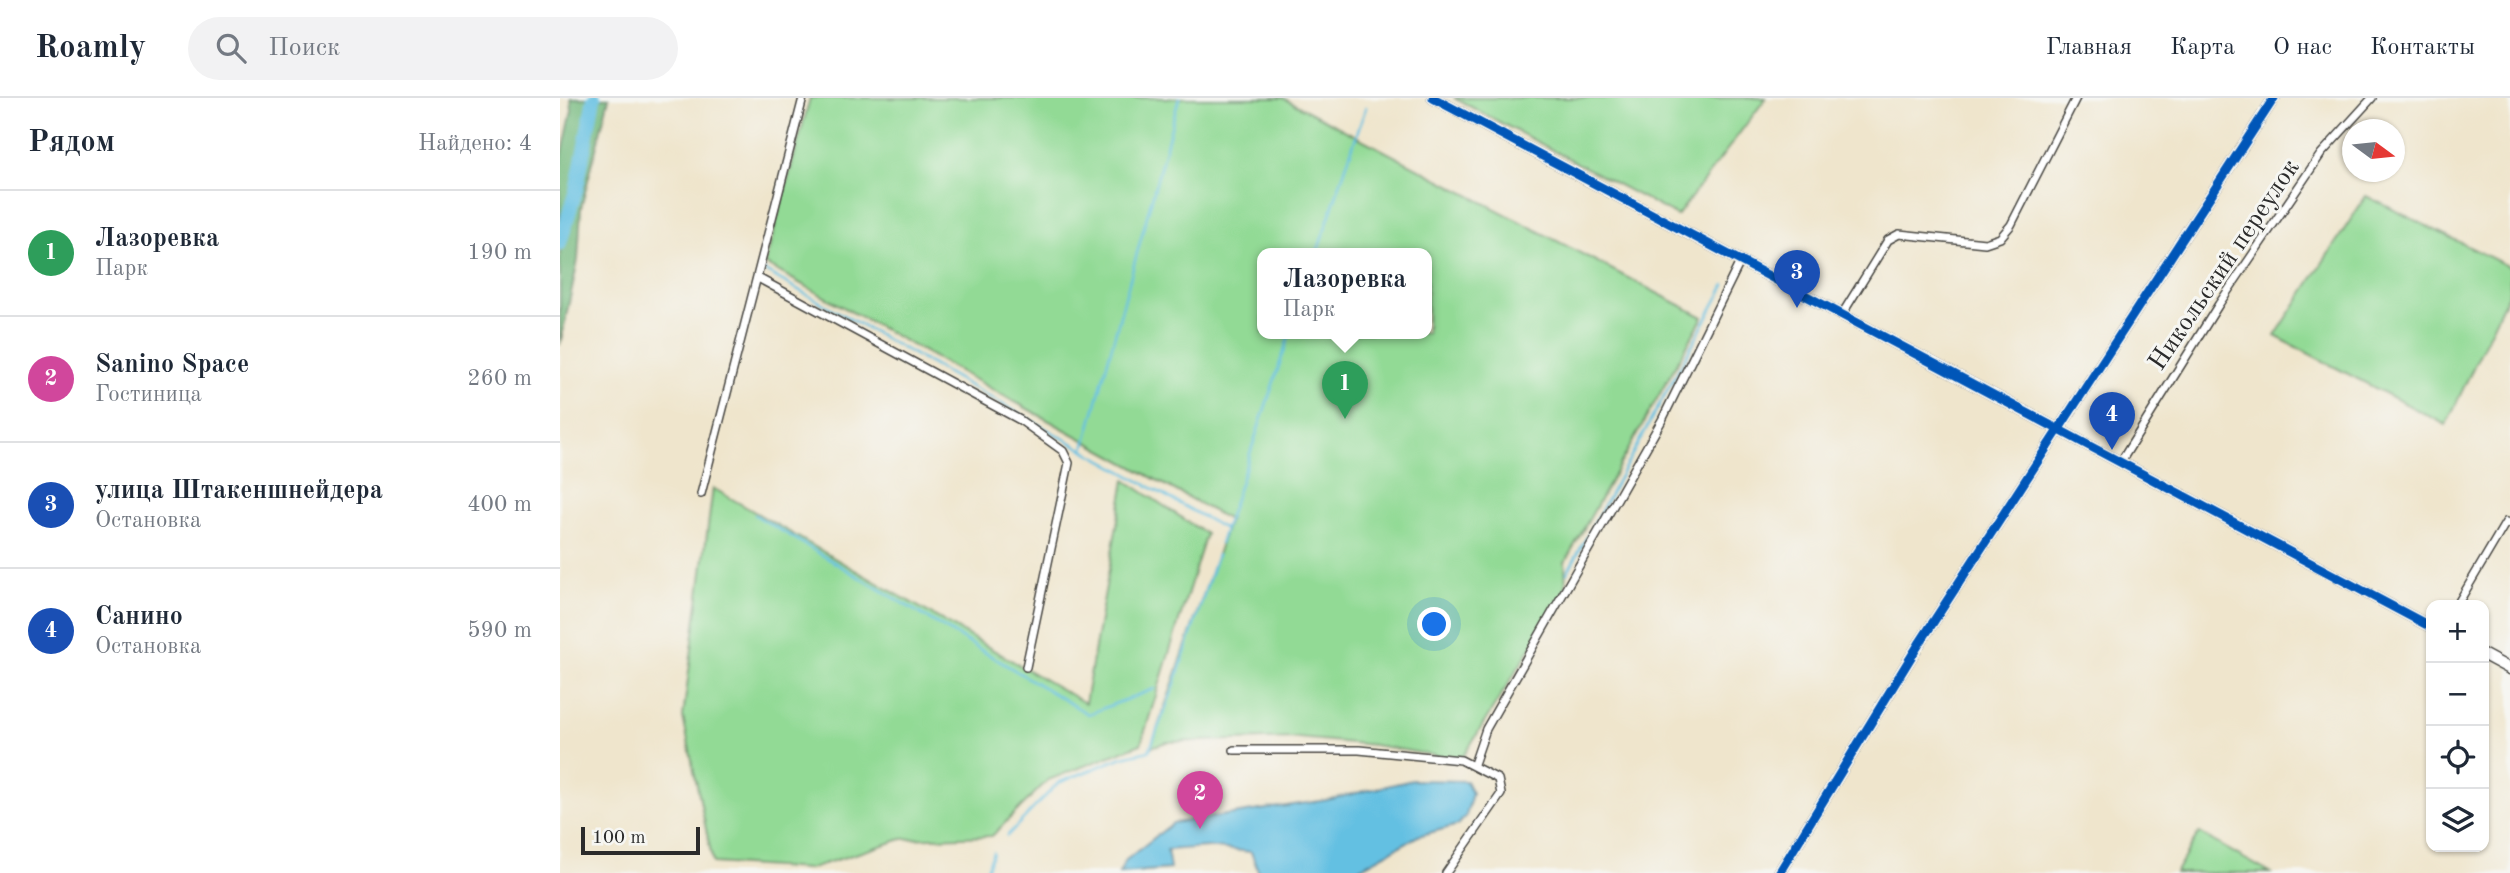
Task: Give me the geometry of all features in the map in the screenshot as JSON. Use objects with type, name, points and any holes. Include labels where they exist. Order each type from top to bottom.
[{"type":"street","points":[[701,494],[803,98]]},
{"type":"street","points":[[1433,98],[2426,624]]},
{"type":"street","points":[[1841,316],[1888,240],[1899,234],[1985,243],[2000,238],[2011,225],[2076,98]]},
{"type":"street","points":[[1779,873],[1919,644],[2274,98]]},
{"type":"street","name":"Никольский переулок","points":[[2120,463],[2219,304],[2314,166],[2372,98]]},
{"type":"street","points":[[1474,764],[1486,729],[1662,420],[1740,262]]},
{"type":"street","points":[[758,278],[988,403],[1063,450],[1069,463],[1026,667]]},
{"type":"street","points":[[2460,600],[2508,523]]},
{"type":"street","points":[[2489,658],[2510,669]]},
{"type":"street","points":[[1234,750],[1359,750],[1461,760],[1474,764],[1498,779],[1501,794],[1446,873]]},
{"type":"green space","points":[[571,98],[609,98],[581,208],[578,260],[560,345],[560,165],[572,110]]},
{"type":"green space","points":[[810,98],[1283,98],[1703,317],[1565,562],[1566,591],[1461,760],[1374,745],[1298,738],[1167,742],[1151,747],[1229,520],[765,264]]},
{"type":"green space","points":[[1454,98],[1766,98],[1677,216]]},
{"type":"green space","points":[[2366,196],[2510,267],[2510,290],[2446,425],[2275,336]]},
{"type":"green space","points":[[1125,480],[1206,534],[1141,744],[1048,780],[992,836],[902,839],[808,869],[713,863],[683,717],[713,488],[1085,703]]},
{"type":"green space","points":[[2199,833],[2270,873],[2175,873]]},
{"type":"water","points":[[1412,780],[1466,781],[1472,793],[1466,816],[1458,825],[1418,836],[1351,873],[1259,873],[1251,852],[1207,847],[1167,850],[1170,869],[1119,873],[1126,860],[1173,823],[1327,800]]},
{"type":"waterway","points":[[560,243],[577,187],[594,98]]},
{"type":"waterway","points":[[1084,449],[1179,98]]},
{"type":"waterway","points":[[1319,248],[1366,107]]},
{"type":"waterway","points":[[763,270],[1225,529]]},
{"type":"waterway","points":[[1567,573],[1725,285]]},
{"type":"waterway","points":[[1220,544],[1288,339]]},
{"type":"waterway","points":[[755,515],[1088,714],[1154,689]]},
{"type":"waterway","points":[[1007,836],[1058,783],[1123,757],[1149,751],[1172,692],[1217,555]]},
{"type":"waterway","points":[[986,873],[993,852]]},
{"type":"cycle path","points":[[1433,98],[2426,624]]},
{"type":"cycle path","points":[[1779,873],[1919,644],[2274,98]]},
{"type":"place","name":"улица Штакеншнейдера","points":[[1797,308]]},
{"type":"place","name":"Лазоревка","points":[[1345,419]]},
{"type":"place","name":"Санино","points":[[2112,450]]},
{"type":"place","name":"Sanino Space","points":[[1200,829]]}]
